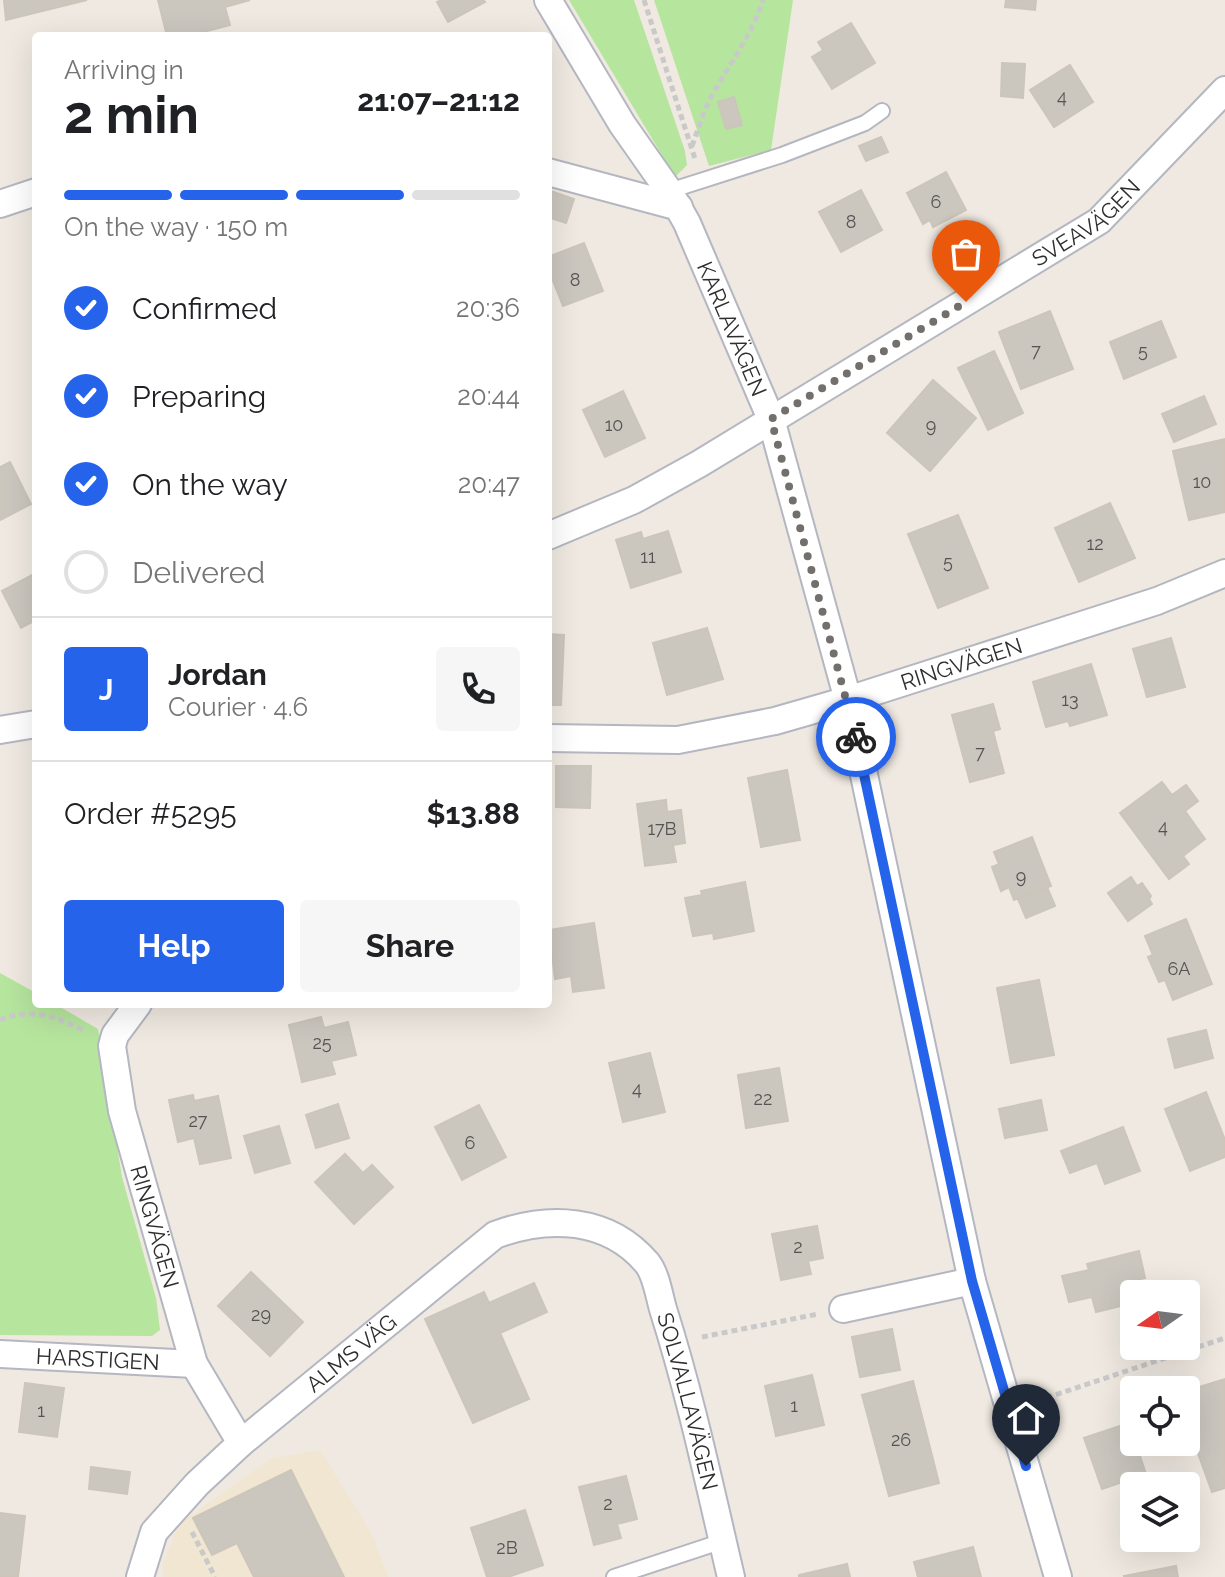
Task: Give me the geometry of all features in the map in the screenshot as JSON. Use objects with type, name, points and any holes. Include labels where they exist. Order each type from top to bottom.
[{"type":"street","name":"KARLAVÄGEN","points":[[548,0],[622,124],[674,199],[771,419],[848,700],[972,1281],[1058,1577]]},
{"type":"street","name":"SVEAVÄGEN","points":[[552,534],[634,500],[1099,221],[1225,90]]},
{"type":"street","points":[[552,173],[674,199]]},
{"type":"street","points":[[0,204],[32,193]]},
{"type":"street","name":"RINGVÄGEN","points":[[552,738],[678,740],[775,721],[1157,601],[1225,573]]},
{"type":"street","points":[[0,730],[32,725]]},
{"type":"street","points":[[112,1046],[115,1035],[134,1008]]},
{"type":"street","name":"RINGVÄGEN","points":[[112,1046],[122,1111],[194,1364],[241,1443]]},
{"type":"street","name":"ALMS VÄG","points":[[140,1577],[154,1532],[241,1443],[495,1235],[530,1224],[572,1223],[620,1238]]},
{"type":"street","name":"SOLVALLAVÄGEN","points":[[620,1238],[649,1265],[674,1342],[731,1577]]},
{"type":"street","points":[[843,1309],[972,1281]]},
{"type":"street","name":"HARSTIGEN","points":[[0,1354],[194,1364]]},
{"type":"lane","points":[[674,199],[701,181],[782,155],[865,123],[882,111]]},
{"type":"lane","points":[[614,1577],[723,1541]]},
{"type":"path","points":[[644,0],[701,181]]},
{"type":"path","points":[[692,147],[710,100],[736,60],[763,0]]},
{"type":"path","points":[[0,1020],[17,1013],[59,1017],[112,1046]]},
{"type":"path","points":[[674,1342],[843,1309]]},
{"type":"path","points":[[1040,1400],[1225,1338]]},
{"type":"path","points":[[178,1505],[215,1577]]},
{"type":"shaded area","points":[[320,1450],[373,1536],[388,1577],[163,1577],[163,1563],[179,1524],[271,1459]]},
{"type":"green space","points":[[569,0],[634,0],[685,151],[687,165],[675,177]]},
{"type":"green space","points":[[654,0],[793,0],[771,150],[709,166]]},
{"type":"green space","points":[[0,973],[32,991],[32,1008],[62,1008],[98,1029],[122,1177],[156,1298],[160,1330],[152,1336],[0,1335]]},
{"type":"building","points":[[4,0],[87,0],[6,20]]},
{"type":"building","points":[[158,0],[250,0],[225,7],[230,25],[203,32],[166,32]]},
{"type":"building","points":[[1006,0],[1036,0],[1035,10],[1005,7]]},
{"type":"building","points":[[437,2],[485,2],[448,22]]},
{"type":"building","points":[[851,23],[875,63],[832,89],[812,57],[823,50],[818,42]]},
{"type":"building","points":[[1002,63],[1025,64],[1023,98],[1001,96]]},
{"type":"building","points":[[1070,65],[1093,102],[1054,127],[1030,90]]},
{"type":"building","points":[[734,97],[742,125],[726,129],[718,102]]},
{"type":"building","points":[[881,137],[888,152],[866,161],[859,146]]},
{"type":"building","points":[[946,172],[966,210],[933,227],[930,220],[923,224],[907,193]]},
{"type":"building","points":[[861,190],[882,230],[841,252],[819,212]]},
{"type":"building","points":[[552,191],[574,199],[566,223],[552,218]]},
{"type":"building","points":[[584,243],[603,291],[563,306],[552,278],[552,255]]},
{"type":"building","points":[[1050,311],[1073,369],[1021,389],[999,332]]},
{"type":"building","points":[[1161,321],[1176,357],[1124,379],[1110,342]]},
{"type":"building","points":[[994,351],[1023,413],[988,430],[958,368]]},
{"type":"building","points":[[933,380],[976,418],[930,471],[887,433]]},
{"type":"building","points":[[623,391],[645,438],[605,457],[583,410]]},
{"type":"building","points":[[1204,396],[1216,424],[1174,442],[1162,414]]},
{"type":"building","points":[[1225,439],[1225,512],[1189,520],[1173,451]]},
{"type":"building","points":[[10,462],[31,504],[0,520],[0,467]]},
{"type":"building","points":[[1110,503],[1135,558],[1079,582],[1055,528]]},
{"type":"building","points":[[958,515],[988,588],[938,608],[908,534]]},
{"type":"building","points":[[668,531],[681,572],[631,588],[616,540],[641,532],[643,539]]},
{"type":"building","points":[[32,575],[32,622],[21,628],[2,591]]},
{"type":"building","points":[[707,628],[723,679],[667,695],[653,643]]},
{"type":"building","points":[[552,634],[564,635],[561,705],[552,705]]},
{"type":"building","points":[[1171,638],[1185,687],[1147,697],[1133,649]]},
{"type":"building","points":[[1091,664],[1107,715],[1070,726],[1068,721],[1046,727],[1033,682]]},
{"type":"building","points":[[993,704],[1000,729],[993,731],[1004,773],[970,782],[952,715]]},
{"type":"building","points":[[556,766],[591,766],[590,808],[556,807]]},
{"type":"building","points":[[787,770],[800,840],[761,847],[748,778]]},
{"type":"building","points":[[1162,782],[1172,795],[1186,785],[1198,801],[1185,811],[1205,839],[1183,856],[1189,864],[1169,879],[1120,813]]},
{"type":"building","points":[[666,800],[667,812],[681,810],[685,843],[673,845],[676,862],[645,866],[637,804]]},
{"type":"building","points":[[1032,837],[1051,886],[1014,900],[1009,887],[1001,891],[992,867],[999,864],[994,852]]},
{"type":"building","points":[[1131,877],[1137,886],[1142,883],[1151,896],[1152,904],[1128,921],[1108,893]]},
{"type":"building","points":[[745,882],[754,931],[714,939],[713,933],[693,936],[685,898],[702,895],[701,891]]},
{"type":"building","points":[[1047,887],[1055,906],[1026,918],[1018,899]]},
{"type":"building","points":[[1186,919],[1212,984],[1173,1000],[1165,980],[1159,982],[1148,957],[1153,955],[1145,936]]},
{"type":"building","points":[[594,923],[604,988],[573,992],[571,976],[555,979],[552,930]]},
{"type":"building","points":[[1039,980],[1054,1055],[1011,1063],[997,988]]},
{"type":"building","points":[[321,1017],[324,1028],[348,1022],[356,1055],[331,1061],[335,1074],[302,1082],[289,1025]]},
{"type":"building","points":[[1206,1030],[1213,1058],[1175,1068],[1168,1039]]},
{"type":"building","points":[[650,1053],[665,1112],[623,1122],[609,1063]]},
{"type":"building","points":[[779,1068],[788,1121],[746,1128],[738,1075]]},
{"type":"building","points":[[1206,1092],[1225,1140],[1225,1157],[1190,1171],[1165,1109]]},
{"type":"building","points":[[193,1095],[194,1101],[218,1096],[231,1158],[200,1164],[194,1138],[178,1142],[169,1100]]},
{"type":"building","points":[[1041,1100],[1047,1130],[1005,1138],[999,1109]]},
{"type":"building","points":[[338,1104],[349,1138],[316,1148],[306,1115]]},
{"type":"building","points":[[479,1105],[506,1157],[462,1180],[435,1127]]},
{"type":"building","points":[[279,1126],[290,1163],[255,1173],[244,1136]]},
{"type":"building","points":[[1123,1127],[1140,1171],[1105,1184],[1097,1163],[1070,1173],[1061,1151]]},
{"type":"building","points":[[345,1154],[363,1173],[372,1165],[393,1187],[354,1224],[315,1182]]},
{"type":"building","points":[[817,1226],[823,1258],[808,1261],[811,1274],[781,1280],[772,1234]]},
{"type":"building","points":[[1139,1251],[1145,1278],[1120,1280],[1120,1306],[1096,1312],[1092,1297],[1069,1302],[1062,1276],[1089,1270],[1087,1264]]},
{"type":"building","points":[[251,1272],[303,1322],[270,1356],[218,1306]]},
{"type":"building","points":[[534,1283],[547,1312],[500,1333],[529,1399],[473,1423],[425,1319],[484,1292],[489,1303]]},
{"type":"building","points":[[892,1329],[900,1370],[860,1377],[852,1337]]},
{"type":"building","points":[[812,1375],[824,1425],[776,1436],[765,1386]]},
{"type":"building","points":[[1225,1379],[1225,1488],[1212,1492],[1199,1456],[1200,1387]]},
{"type":"building","points":[[913,1381],[939,1483],[889,1496],[862,1395]]},
{"type":"building","points":[[25,1383],[64,1388],[57,1437],[19,1432]]},
{"type":"building","points":[[1120,1426],[1120,1456],[1140,1456],[1145,1472],[1120,1472],[1120,1483],[1102,1489],[1084,1438]]},
{"type":"building","points":[[91,1467],[130,1472],[127,1494],[89,1489]]},
{"type":"building","points":[[291,1470],[344,1577],[254,1577],[237,1543],[212,1555],[193,1518]]},
{"type":"building","points":[[626,1476],[637,1519],[617,1524],[621,1538],[594,1545],[579,1487]]},
{"type":"building","points":[[525,1510],[543,1565],[508,1577],[487,1577],[471,1528]]},
{"type":"building","points":[[0,1513],[25,1516],[18,1577],[0,1577]]},
{"type":"building","points":[[973,1547],[981,1577],[918,1577],[914,1562]]},
{"type":"building","points":[[847,1564],[850,1577],[799,1577],[799,1575]]},
{"type":"building","points":[[1176,1566],[1178,1577],[1124,1577],[1124,1576]]},
{"type":"way so far","points":[[856,737],[771,419],[966,302]]},
{"type":"route","points":[[856,737],[972,1281],[1026,1466]]}]
